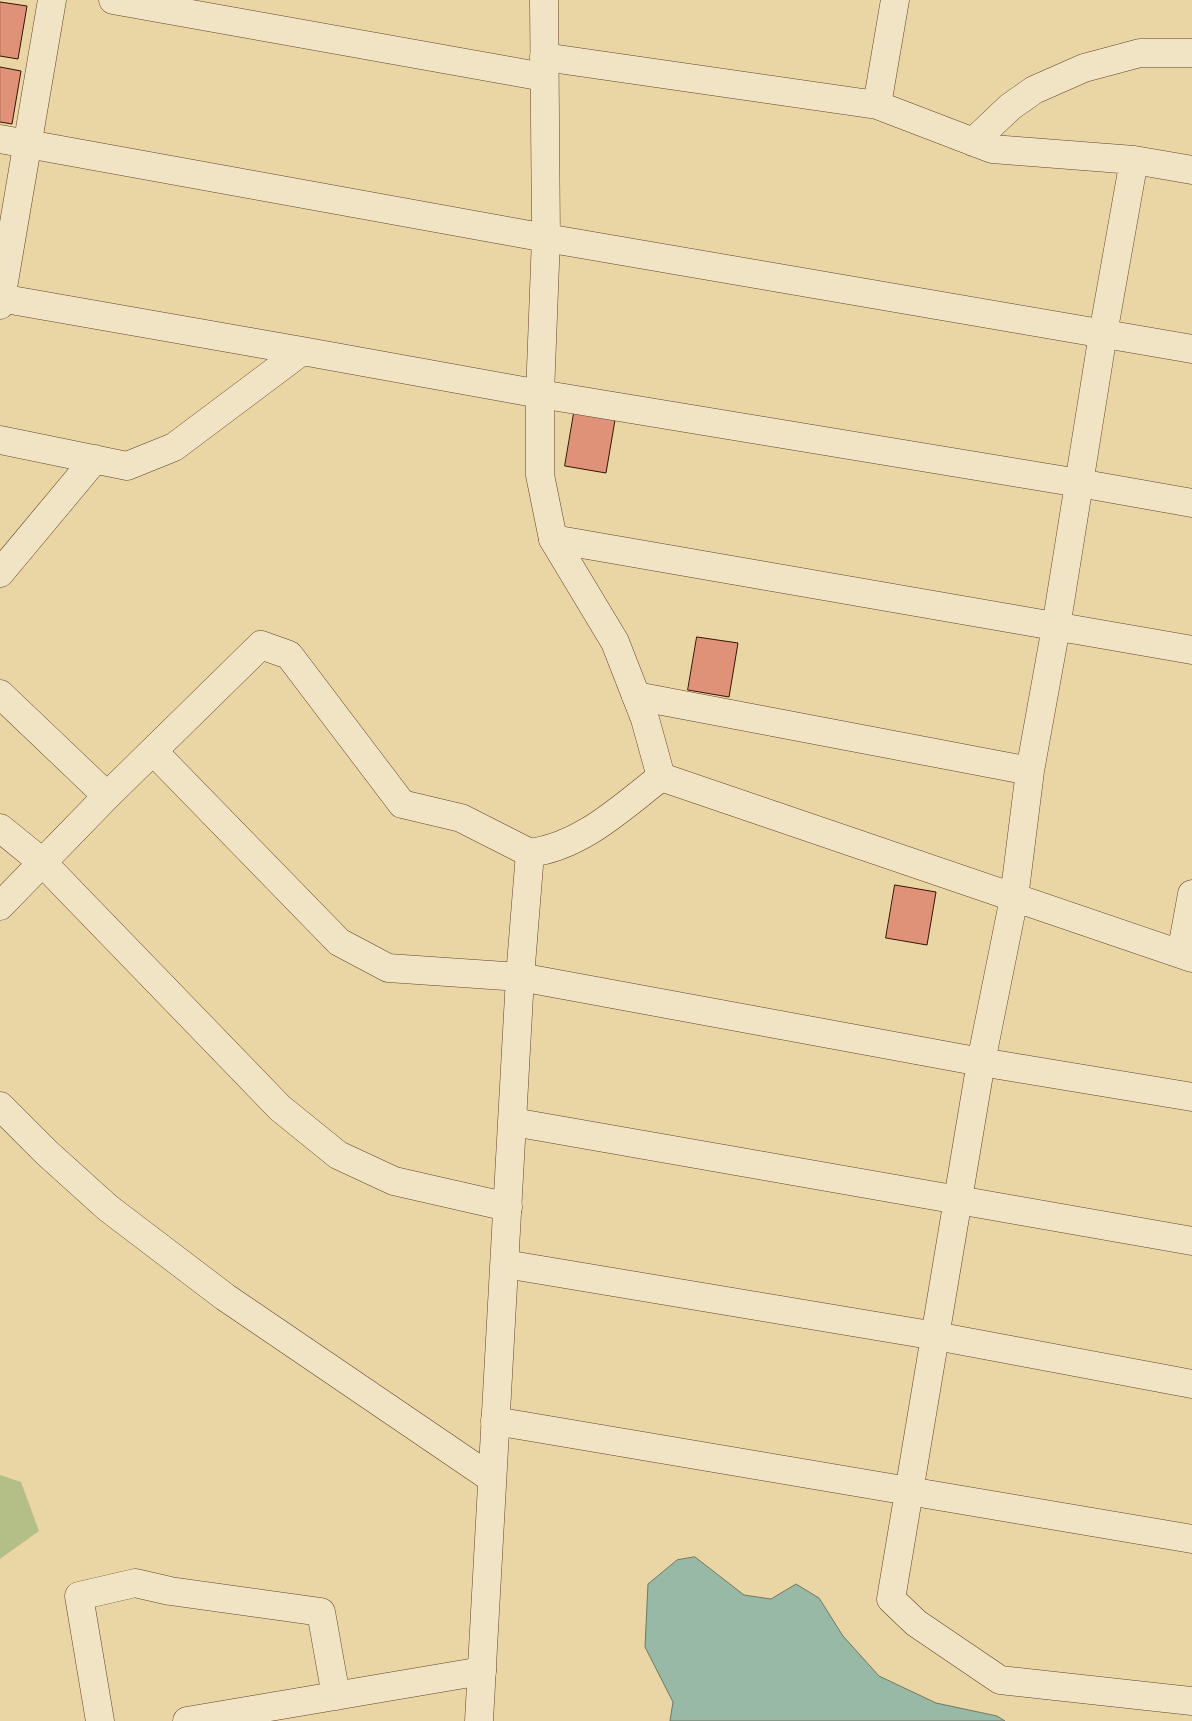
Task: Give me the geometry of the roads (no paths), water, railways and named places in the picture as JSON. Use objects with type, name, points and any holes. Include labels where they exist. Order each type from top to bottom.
[{"type":"street","points":[[52,0],[0,301],[1192,503]]},
{"type":"street","points":[[113,0],[544,67],[877,105],[992,149],[1134,160],[1192,170]]},
{"type":"street","points":[[544,0],[546,238],[540,394],[540,475],[553,539],[615,642],[645,719],[661,777]]},
{"type":"street","points":[[877,105],[895,0]]},
{"type":"street","points":[[973,142],[1010,107],[1034,90],[1084,68],[1140,53],[1192,53]]},
{"type":"street","points":[[0,139],[546,238],[1192,349]]},
{"type":"street","points":[[1134,160],[1030,771],[1014,898],[981,1062],[891,1599],[916,1623],[1000,1680],[1192,1701]]},
{"type":"street","points":[[0,440],[127,466],[174,448],[302,351]]},
{"type":"street","points":[[0,573],[95,460]]},
{"type":"street","points":[[553,539],[1192,650]]},
{"type":"street","points":[[0,906],[107,796],[261,645],[289,655],[402,804],[461,818],[530,853],[546,851],[596,828],[661,777]]},
{"type":"street","points":[[0,694],[107,796]]},
{"type":"street","points":[[636,696],[1030,771]]},
{"type":"street","points":[[153,751],[339,942],[388,968],[520,977],[981,1062],[1192,1097]]},
{"type":"street","points":[[661,777],[1187,956],[1192,894]]},
{"type":"street","points":[[0,828],[42,862],[280,1108],[338,1155],[394,1181],[508,1207]]},
{"type":"street","points":[[479,1721],[520,977],[530,853]]},
{"type":"street","points":[[0,1106],[46,1153],[108,1208],[225,1297],[491,1478]]},
{"type":"street","points":[[512,1122],[1192,1241]]},
{"type":"street","points":[[505,1264],[936,1336],[1192,1384]]},
{"type":"street","points":[[495,1421],[1192,1538]]},
{"type":"street","points":[[100,1721],[80,1596],[135,1583],[170,1591],[320,1612],[319,1705]]},
{"type":"street","points":[[187,1721],[319,1705],[482,1671]]}]
